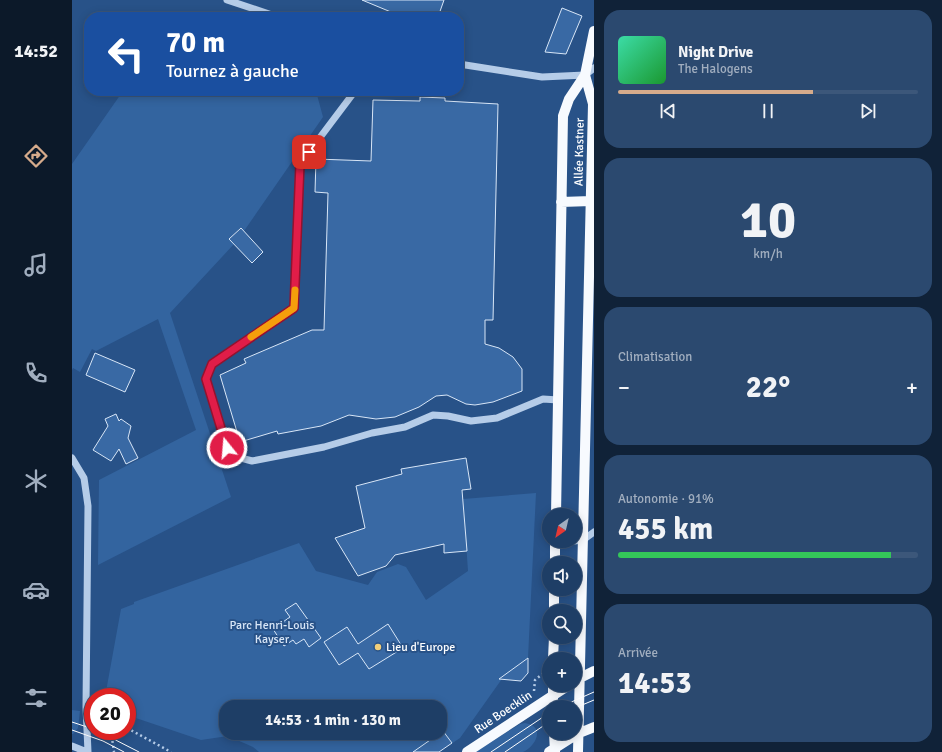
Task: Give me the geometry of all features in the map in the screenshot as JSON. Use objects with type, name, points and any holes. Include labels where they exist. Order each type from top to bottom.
[{"type":"main road","points":[[585,75],[594,31]]},
{"type":"main road","name":"Allée Kastner","points":[[580,508],[591,354],[591,201],[593,104],[585,75]]},
{"type":"main road","name":"Allée Kastner","points":[[556,508],[563,116],[569,99],[585,75]]},
{"type":"main road","points":[[561,202],[591,201]]},
{"type":"main road","name":"Allée Kastner","points":[[578,548],[578,652]]},
{"type":"main road","points":[[582,677],[594,671]]},
{"type":"main road","name":"Rue Boecklin","points":[[468,752],[551,692]]},
{"type":"main road","points":[[582,732],[594,727]]},
{"type":"main road","points":[[553,750],[554,740]]},
{"type":"main road","points":[[553,750],[568,740]]},
{"type":"main road","name":"Allée Kastner","points":[[577,740],[578,752]]},
{"type":"street","points":[[227,0],[263,12]]},
{"type":"street","points":[[464,65],[542,77],[585,75],[594,68]]},
{"type":"street","points":[[351,96],[300,164],[294,308],[212,364],[206,379],[227,448],[241,458],[252,460],[324,447],[372,433],[405,427],[433,414],[471,421],[490,419],[497,418],[543,399],[558,400]]},
{"type":"street","points":[[72,458],[84,478],[88,506],[86,707],[88,752],[72,746]]},
{"type":"street","points":[[582,538],[594,532]]},
{"type":"path","points":[[136,733],[171,752]]},
{"type":"path","points":[[112,740],[114,752]]},
{"type":"green space","points":[[120,96],[317,96],[323,117],[244,231],[240,228],[229,239],[234,244],[170,313],[231,497],[98,565],[99,480],[196,430],[158,319],[96,351],[92,349],[80,372],[73,368],[72,370],[72,164]]},
{"type":"green space","name":"Parc Henri-Louis Kayser","points":[[536,493],[528,658],[504,676],[460,738],[439,752],[259,752],[253,747],[237,740],[447,740],[447,700],[219,700],[219,737],[201,740],[136,718],[136,688],[107,688],[121,609],[134,604],[134,602],[299,543],[316,571],[368,585],[377,572],[398,564],[406,567],[426,600],[468,571],[463,499]]},
{"type":"green space","points":[[72,710],[80,711],[78,728],[73,734],[72,734]]},
{"type":"green space","points":[[525,723],[534,727],[537,732],[535,741],[526,751],[475,752],[520,724]]},
{"type":"building","points":[[362,0],[444,0],[440,12],[391,12]]},
{"type":"building","points":[[562,8],[582,16],[566,54],[545,52]]},
{"type":"building","points":[[420,97],[445,98],[445,101],[498,104],[493,320],[485,320],[485,344],[499,348],[513,357],[522,369],[522,391],[493,402],[475,405],[466,404],[447,395],[436,396],[419,407],[395,417],[376,419],[349,415],[321,426],[278,434],[277,431],[240,442],[220,375],[246,363],[244,359],[312,330],[324,330],[328,193],[315,192],[316,159],[371,161],[373,100],[420,101]]},
{"type":"building","points":[[241,228],[263,252],[252,263],[229,239]]},
{"type":"building","points":[[95,353],[135,370],[125,392],[86,375]]},
{"type":"building","points":[[116,414],[119,421],[121,419],[131,426],[128,438],[138,458],[126,464],[119,449],[111,461],[93,450],[108,426],[105,419]]},
{"type":"building","points":[[466,458],[471,489],[462,490],[467,551],[444,553],[444,544],[395,555],[386,566],[358,576],[335,538],[365,528],[356,486],[402,474],[401,469]]},
{"type":"building","points":[[296,603],[321,638],[309,647],[304,639],[296,644],[293,640],[284,646],[273,629],[290,617],[285,610]]},
{"type":"building","points":[[388,624],[403,648],[369,669],[358,653],[339,665],[324,642],[347,627],[358,644]]},
{"type":"building","points":[[528,658],[528,673],[521,681],[499,679]]},
{"type":"building","points":[[447,736],[452,743],[439,752],[413,752],[430,740],[447,740]]},
{"type":"tram line","points":[[576,700],[594,692]]},
{"type":"tram line","points":[[582,705],[594,700]]},
{"type":"tram line","points":[[491,752],[542,718]]},
{"type":"tram line","points":[[72,722],[84,726]]},
{"type":"tram line","points":[[505,752],[542,727]]},
{"type":"tram line","points":[[72,730],[103,741],[124,752]]},
{"type":"tram line","points":[[116,740],[139,752]]},
{"type":"slow traffic","points":[[251,337],[294,308],[295,290]]},
{"type":"place","name":"Lieu d'Europe","points":[[378,647]]},
{"type":"route","points":[[227,448],[206,379],[212,364],[294,308],[300,164],[309,152]]}]
